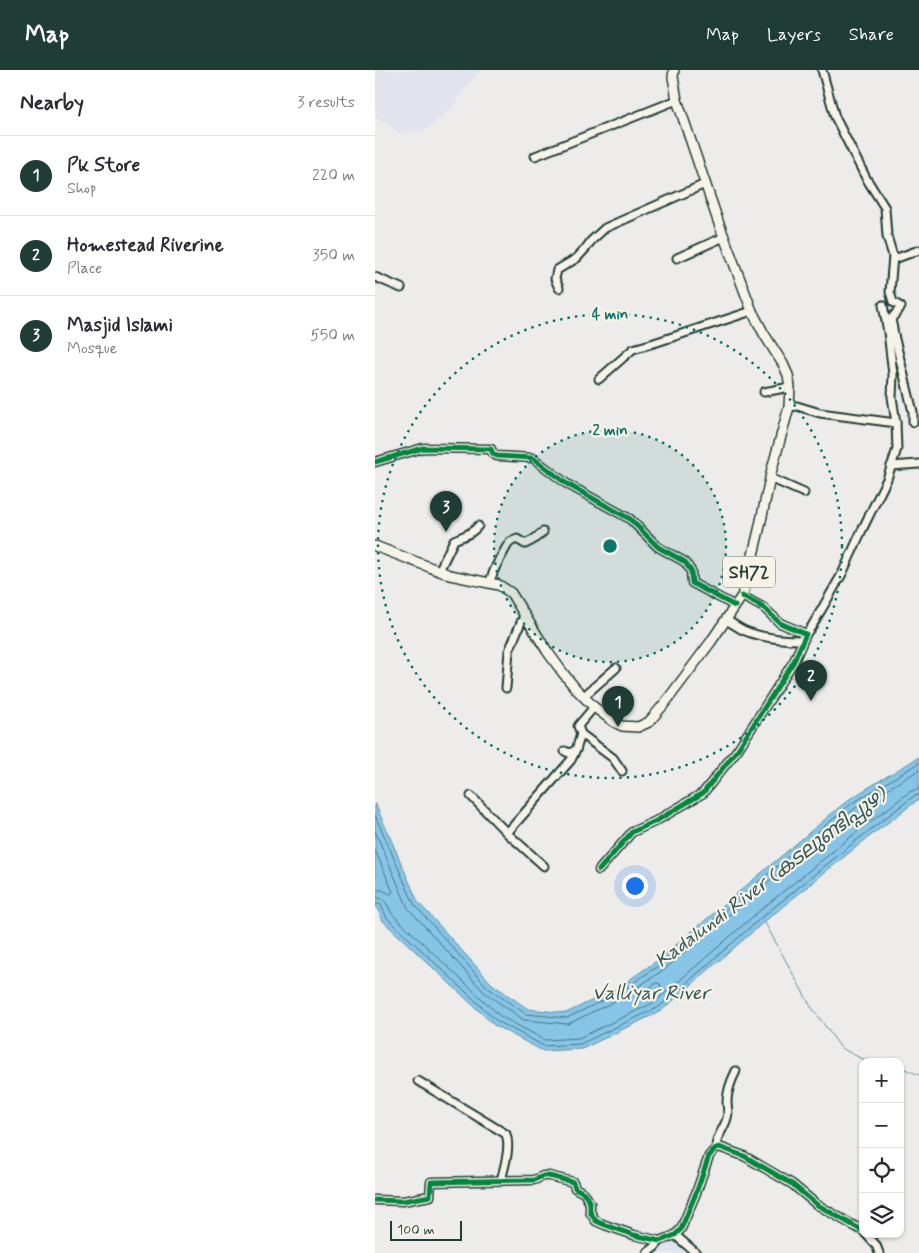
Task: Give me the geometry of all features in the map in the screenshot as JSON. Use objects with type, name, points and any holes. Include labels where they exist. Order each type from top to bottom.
[{"type":"main road","name":"SH72","points":[[375,546],[450,575],[499,585],[511,594],[547,651],[576,689],[595,707],[622,726],[638,727],[649,722],[710,643],[742,596],[789,407],[790,387],[788,375],[783,364],[752,311],[718,221],[677,100],[673,77],[674,70]]},
{"type":"street","points":[[599,870],[632,832],[656,821],[703,793],[738,749],[794,661],[805,637],[842,574],[887,479],[897,449],[892,397],[893,374],[889,322],[901,307],[893,302],[890,292],[893,256],[887,236],[885,208],[866,178],[835,116],[822,70]]},
{"type":"street","points":[[535,156],[677,100]]},
{"type":"street","points":[[559,288],[555,279],[557,270],[577,258],[591,240],[605,228],[705,184]]},
{"type":"street","points":[[677,258],[725,236]]},
{"type":"street","points":[[893,256],[897,258],[919,250]]},
{"type":"street","points":[[375,277],[401,288]]},
{"type":"street","points":[[883,305],[895,339],[913,412],[913,422]]},
{"type":"street","points":[[599,379],[633,349],[752,311]]},
{"type":"street","points":[[764,392],[790,387]]},
{"type":"street","points":[[789,407],[797,406],[820,413],[896,423]]},
{"type":"street","points":[[375,462],[423,448],[491,449],[493,454],[497,456],[533,458],[567,484],[630,519],[658,547],[685,562],[691,571],[692,583],[735,606]]},
{"type":"street","points":[[891,466],[919,464]]},
{"type":"street","points":[[770,478],[804,493]]},
{"type":"street","points":[[439,571],[454,540],[469,534],[478,526]]},
{"type":"street","points":[[489,583],[496,566],[510,542],[517,539],[525,544],[543,532]]},
{"type":"street","points":[[742,596],[764,608],[780,623],[805,637]]},
{"type":"street","points":[[506,688],[509,651],[523,615]]},
{"type":"street","points":[[726,620],[744,630],[764,636],[789,640],[805,637]]},
{"type":"street","points":[[584,696],[616,668]]},
{"type":"street","points":[[595,707],[578,726],[581,734],[613,758],[622,771]]},
{"type":"street","points":[[507,833],[571,760],[581,734]]},
{"type":"street","points":[[565,751],[569,753],[576,750]]},
{"type":"street","points":[[471,796],[507,833],[544,866]]},
{"type":"street","points":[[647,1253],[660,1241],[675,1235],[681,1229],[709,1156],[716,1148],[718,1135],[727,1119],[727,1096],[737,1071]]},
{"type":"street","points":[[418,1082],[506,1134],[509,1140],[501,1181]]},
{"type":"street","points":[[716,1148],[727,1149],[744,1156],[792,1184],[816,1204],[859,1229]]},
{"type":"street","points":[[375,1200],[403,1201],[430,1196],[431,1182],[534,1180],[543,1176],[549,1176],[573,1182],[575,1188],[584,1193],[590,1203],[590,1212],[596,1221],[634,1235],[660,1241]]},
{"type":"street","points":[[675,1235],[696,1253]]},
{"type":"street","points":[[870,1238],[876,1245],[879,1253]]},
{"type":"shaded area","points":[[375,70],[481,70],[450,109],[425,131],[400,133],[375,117]]},
{"type":"shaded area","points":[[678,1238],[683,1253],[656,1253],[655,1249]]},
{"type":"water","name":"Valliyar River","points":[[919,757],[919,799],[765,921],[661,1011],[582,1049],[543,1051],[494,1025],[383,921],[375,904],[375,803],[418,902],[492,984],[528,1009],[566,1013],[616,989],[658,960],[848,800]]},
{"type":"waterway","points":[[764,921],[810,1005],[841,1048],[860,1058]]},
{"type":"waterway","points":[[904,1069],[919,1075]]},
{"type":"cycle path","points":[[375,462],[423,448],[491,449],[493,454],[497,456],[533,458],[567,484],[630,519],[658,547],[685,562],[691,571],[692,583],[735,606]]},
{"type":"cycle path","points":[[599,870],[632,832],[656,821],[703,793],[738,749],[794,661],[806,634],[780,623],[764,608],[742,596]]},
{"type":"cycle path","points":[[375,1200],[403,1201],[430,1196],[431,1182],[534,1180],[543,1176],[549,1176],[573,1182],[575,1188],[584,1193],[590,1203],[590,1212],[596,1221],[634,1235],[660,1241],[675,1235],[681,1229],[709,1156],[719,1147],[744,1156],[792,1184],[816,1204],[859,1229]]},
{"type":"place","name":"Masjid Islami","points":[[446,532]]},
{"type":"place","name":"Homestead Riverine","points":[[811,701]]},
{"type":"place","name":"Pk Store","points":[[618,727]]},
{"type":"water label","name":"Kadalundi River (കടലുണ്ടിപ്പുഴ)","points":[[770,877]]}]
